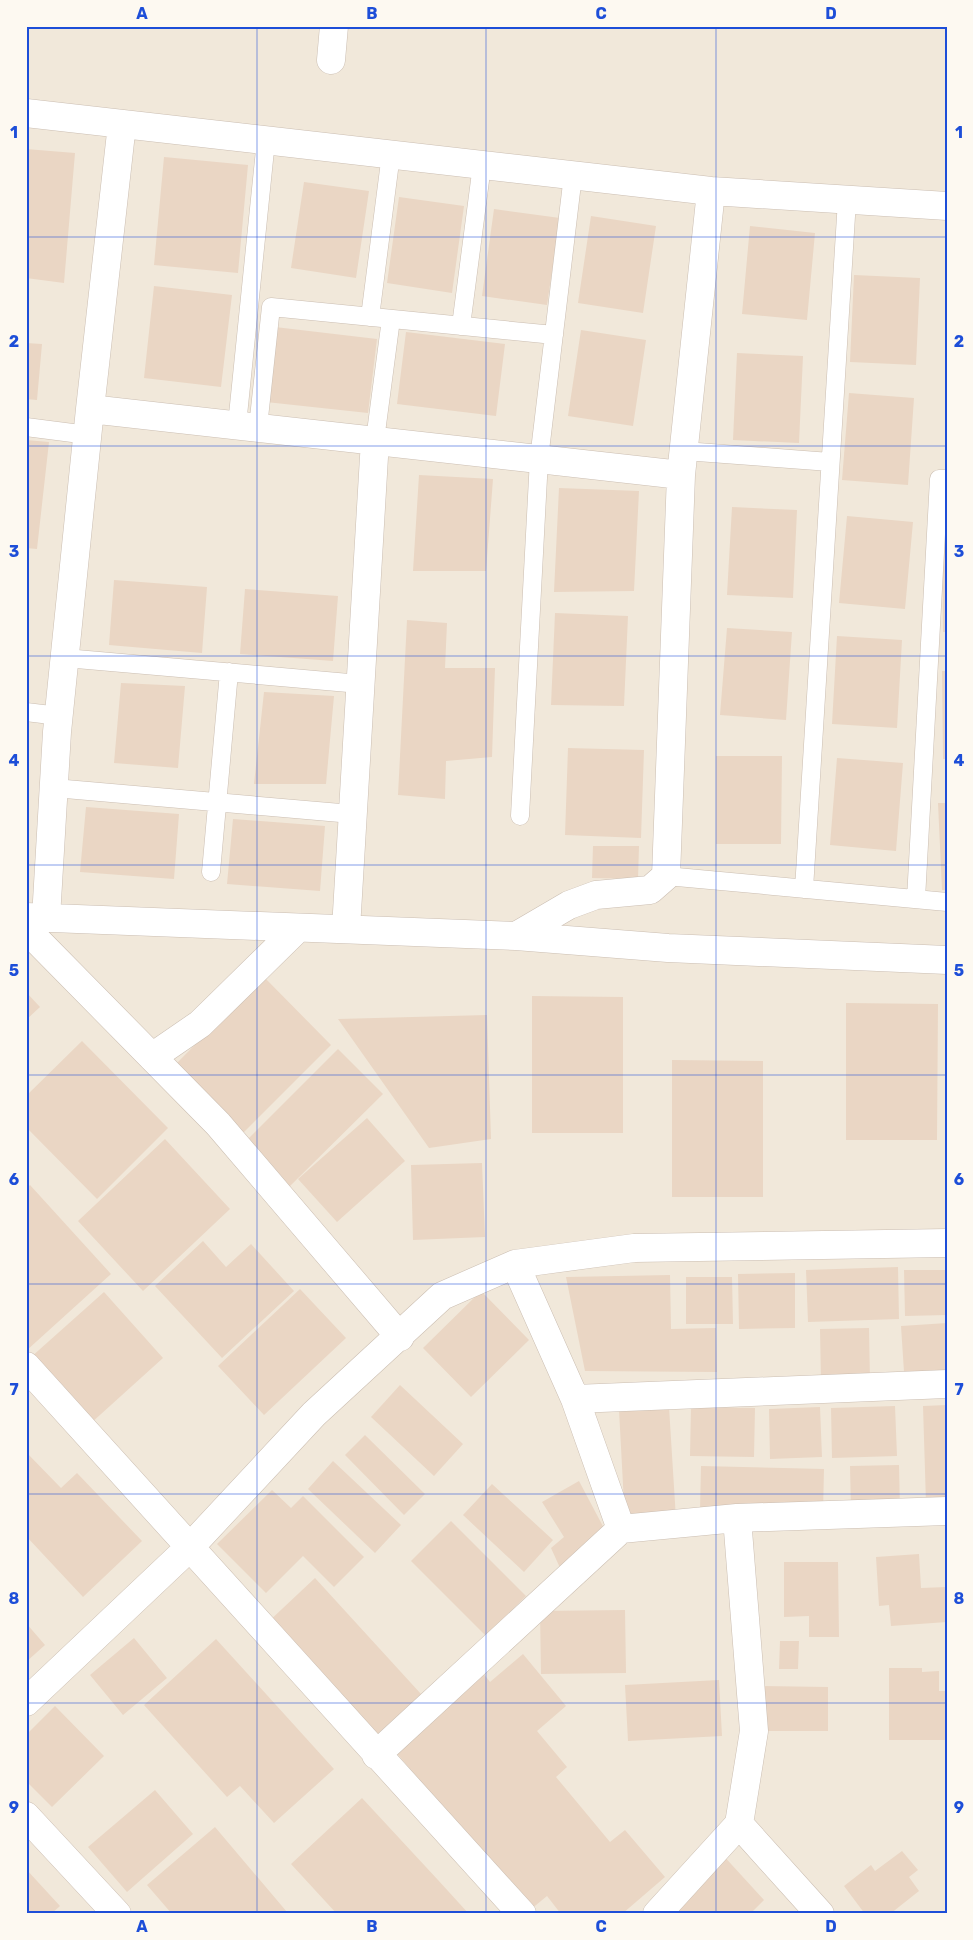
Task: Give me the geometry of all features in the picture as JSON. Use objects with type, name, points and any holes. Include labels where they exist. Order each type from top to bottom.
[{"type":"street","points":[[332,60],[334,26]]},
{"type":"street","points":[[26,113],[711,191],[947,206]]},
{"type":"street","points":[[33,921],[54,788],[59,716],[89,422],[122,124]]},
{"type":"street","points":[[516,936],[569,905],[596,895],[650,890],[666,876],[682,463],[711,191]]},
{"type":"street","points":[[89,422],[247,426],[539,459],[682,463]]},
{"type":"street","points":[[346,928],[375,440]]},
{"type":"street","points":[[33,921],[346,928],[516,936],[668,948],[947,960]]},
{"type":"street","points":[[33,921],[152,1057],[218,1124],[400,1336]]},
{"type":"street","points":[[152,1057],[200,1024],[298,928]]},
{"type":"street","points":[[26,1702],[191,1546],[314,1414],[442,1296],[515,1264],[634,1248],[947,1243]]},
{"type":"street","points":[[515,1264],[575,1399],[621,1529]]},
{"type":"street","points":[[26,1366],[191,1546],[376,1755],[522,1914]]},
{"type":"street","points":[[575,1399],[947,1384]]},
{"type":"street","points":[[376,1755],[621,1529],[737,1518],[947,1511]]},
{"type":"street","points":[[657,1914],[739,1824],[754,1731],[737,1518]]},
{"type":"street","points":[[26,1816],[117,1914]]},
{"type":"street","points":[[739,1824],[820,1914]]},
{"type":"lane","points":[[247,426],[266,140]]},
{"type":"lane","points":[[370,317],[391,154]]},
{"type":"lane","points":[[461,326],[482,165]]},
{"type":"lane","points":[[520,816],[539,459],[573,176]]},
{"type":"lane","points":[[804,889],[847,200]]},
{"type":"lane","points":[[247,426],[271,307],[554,335]]},
{"type":"lane","points":[[375,440],[391,318]]},
{"type":"lane","points":[[26,427],[89,422]]},
{"type":"lane","points":[[682,463],[830,462]]},
{"type":"lane","points":[[916,899],[940,479],[947,479]]},
{"type":"lane","points":[[65,658],[360,684]]},
{"type":"lane","points":[[211,872],[229,672]]},
{"type":"lane","points":[[26,712],[59,716]]},
{"type":"lane","points":[[54,788],[352,814]]},
{"type":"lane","points":[[666,876],[947,902]]},
{"type":"shaded area","points":[[26,26],[947,26],[947,1914],[26,1914]]},
{"type":"building","points":[[26,149],[75,153],[64,283],[26,278]]},
{"type":"building","points":[[164,157],[248,165],[238,273],[154,265]]},
{"type":"building","points":[[304,182],[369,191],[356,278],[291,268]]},
{"type":"building","points":[[399,197],[464,206],[452,293],[387,283]]},
{"type":"building","points":[[494,209],[560,218],[547,305],[482,296]]},
{"type":"building","points":[[591,216],[656,226],[643,313],[578,303]]},
{"type":"building","points":[[750,226],[815,233],[807,320],[742,314]]},
{"type":"building","points":[[854,275],[920,278],[916,365],[850,362]]},
{"type":"building","points":[[154,286],[232,295],[221,387],[144,378]]},
{"type":"building","points":[[275,327],[377,339],[368,413],[266,402]]},
{"type":"building","points":[[581,330],[646,340],[633,426],[568,416]]},
{"type":"building","points":[[406,332],[505,344],[496,416],[397,404]]},
{"type":"building","points":[[26,343],[42,344],[37,400],[26,399]]},
{"type":"building","points":[[737,353],[803,356],[799,443],[733,440]]},
{"type":"building","points":[[849,393],[914,398],[908,485],[842,480]]},
{"type":"building","points":[[26,440],[49,442],[37,549],[26,548]]},
{"type":"building","points":[[419,475],[493,479],[486,571],[413,571]]},
{"type":"building","points":[[559,488],[639,491],[634,591],[554,592]]},
{"type":"building","points":[[732,507],[797,510],[793,598],[727,595]]},
{"type":"building","points":[[847,516],[913,522],[905,609],[839,603]]},
{"type":"building","points":[[942,543],[947,543],[947,632],[943,632]]},
{"type":"building","points":[[114,580],[207,587],[202,653],[109,645]]},
{"type":"building","points":[[245,589],[338,596],[333,661],[240,654]]},
{"type":"building","points":[[555,613],[628,616],[624,706],[551,705]]},
{"type":"building","points":[[407,620],[447,623],[445,668],[495,668],[492,757],[446,761],[445,799],[398,795]]},
{"type":"building","points":[[727,628],[792,632],[786,720],[720,715]]},
{"type":"building","points":[[837,636],[902,640],[897,728],[832,724]]},
{"type":"building","points":[[942,671],[947,671],[947,759],[943,759]]},
{"type":"building","points":[[121,683],[185,686],[178,768],[114,763]]},
{"type":"building","points":[[264,692],[334,696],[326,784],[254,784]]},
{"type":"building","points":[[568,748],[644,750],[641,838],[565,835]]},
{"type":"building","points":[[716,756],[782,756],[781,844],[716,844]]},
{"type":"building","points":[[837,758],[903,763],[896,851],[830,845]]},
{"type":"building","points":[[938,803],[947,803],[947,890],[942,890]]},
{"type":"building","points":[[86,807],[179,814],[174,879],[80,872]]},
{"type":"building","points":[[233,819],[325,826],[320,891],[227,884]]},
{"type":"building","points":[[593,846],[639,846],[638,879],[592,878]]},
{"type":"building","points":[[263,976],[331,1045],[241,1135],[174,1066]]},
{"type":"building","points":[[26,992],[40,1007],[26,1020]]},
{"type":"building","points":[[532,996],[623,997],[623,1133],[532,1133]]},
{"type":"building","points":[[846,1003],[938,1004],[937,1140],[846,1140]]},
{"type":"building","points":[[487,1015],[491,1139],[429,1148],[338,1019]]},
{"type":"building","points":[[82,1041],[168,1128],[97,1199],[26,1127],[26,1096]]},
{"type":"building","points":[[338,1049],[383,1094],[287,1189],[243,1144]]},
{"type":"building","points":[[672,1060],[763,1061],[763,1197],[672,1197]]},
{"type":"building","points":[[367,1118],[405,1161],[337,1222],[298,1179]]},
{"type":"building","points":[[165,1139],[230,1209],[143,1291],[78,1221]]},
{"type":"building","points":[[482,1163],[485,1237],[413,1240],[411,1165]]},
{"type":"building","points":[[30,1185],[111,1274],[26,1351],[26,1189]]},
{"type":"building","points":[[203,1241],[226,1267],[251,1244],[294,1291],[222,1358],[155,1286]]},
{"type":"building","points":[[898,1267],[899,1319],[808,1322],[806,1270]]},
{"type":"building","points":[[904,1270],[947,1270],[947,1315],[905,1316]]},
{"type":"building","points":[[795,1273],[795,1328],[739,1329],[738,1274]]},
{"type":"building","points":[[670,1275],[671,1329],[716,1328],[717,1372],[585,1371],[566,1277]]},
{"type":"building","points":[[686,1277],[732,1277],[733,1324],[686,1324]]},
{"type":"building","points":[[300,1289],[346,1338],[264,1415],[218,1366]]},
{"type":"building","points":[[481,1291],[529,1340],[471,1397],[423,1348]]},
{"type":"building","points":[[104,1292],[163,1358],[90,1424],[30,1358]]},
{"type":"building","points":[[947,1323],[947,1370],[904,1372],[901,1326]]},
{"type":"building","points":[[869,1328],[870,1381],[821,1381],[820,1329]]},
{"type":"building","points":[[400,1385],[463,1444],[434,1476],[371,1417]]},
{"type":"building","points":[[947,1405],[947,1503],[926,1503],[923,1406]]},
{"type":"building","points":[[895,1406],[897,1456],[832,1458],[831,1408]]},
{"type":"building","points":[[669,1407],[676,1519],[625,1522],[619,1410]]},
{"type":"building","points":[[691,1407],[755,1408],[754,1457],[690,1456]]},
{"type":"building","points":[[820,1407],[822,1457],[770,1459],[769,1409]]},
{"type":"building","points":[[365,1435],[425,1494],[404,1515],[345,1455]]},
{"type":"building","points":[[26,1452],[61,1488],[77,1473],[142,1541],[83,1597],[26,1536]]},
{"type":"building","points":[[333,1461],[401,1525],[375,1553],[308,1489]]},
{"type":"building","points":[[899,1465],[900,1510],[851,1511],[850,1466]]},
{"type":"building","points":[[701,1466],[824,1469],[823,1513],[700,1510]]},
{"type":"building","points":[[579,1481],[606,1532],[561,1570],[551,1548],[564,1537],[542,1502]]},
{"type":"building","points":[[492,1484],[553,1540],[524,1572],[463,1515]]},
{"type":"building","points":[[272,1490],[291,1508],[303,1496],[364,1557],[334,1587],[303,1556],[266,1593],[217,1544]]},
{"type":"building","points":[[451,1521],[526,1596],[486,1636],[411,1561]]},
{"type":"building","points":[[919,1554],[921,1588],[947,1587],[947,1622],[891,1626],[889,1605],[879,1606],[876,1557]]},
{"type":"building","points":[[784,1562],[838,1562],[839,1637],[809,1637],[809,1616],[784,1617]]},
{"type":"building","points":[[315,1578],[421,1694],[372,1739],[266,1624]]},
{"type":"building","points":[[625,1610],[626,1673],[541,1674],[540,1611]]},
{"type":"building","points":[[26,1623],[45,1645],[26,1662]]},
{"type":"building","points":[[134,1638],[167,1678],[123,1715],[90,1675]]},
{"type":"building","points":[[216,1639],[334,1769],[274,1823],[240,1786],[227,1797],[144,1705]]},
{"type":"building","points":[[780,1641],[799,1641],[798,1669],[779,1669]]},
{"type":"building","points":[[523,1654],[566,1706],[537,1731],[567,1767],[556,1777],[610,1842],[625,1830],[665,1877],[622,1914],[561,1914],[547,1896],[530,1910],[394,1750],[483,1673],[490,1682]]},
{"type":"building","points":[[889,1668],[922,1668],[922,1672],[939,1671],[939,1691],[947,1691],[947,1740],[889,1740]]},
{"type":"building","points":[[719,1680],[722,1736],[628,1741],[625,1685]]},
{"type":"building","points":[[760,1686],[828,1687],[828,1731],[759,1731]]},
{"type":"building","points":[[55,1706],[104,1756],[52,1807],[26,1781],[26,1735]]},
{"type":"building","points":[[155,1790],[193,1834],[127,1892],[88,1847]]},
{"type":"building","points":[[362,1798],[469,1914],[337,1914],[291,1864]]},
{"type":"building","points":[[215,1827],[287,1912],[285,1914],[172,1914],[147,1885]]},
{"type":"building","points":[[902,1851],[918,1870],[909,1877],[919,1891],[890,1914],[865,1914],[844,1886],[871,1865],[875,1871]]},
{"type":"building","points":[[721,1853],[764,1900],[750,1914],[664,1914]]},
{"type":"building","points":[[26,1869],[60,1906],[51,1914],[26,1914]]}]
